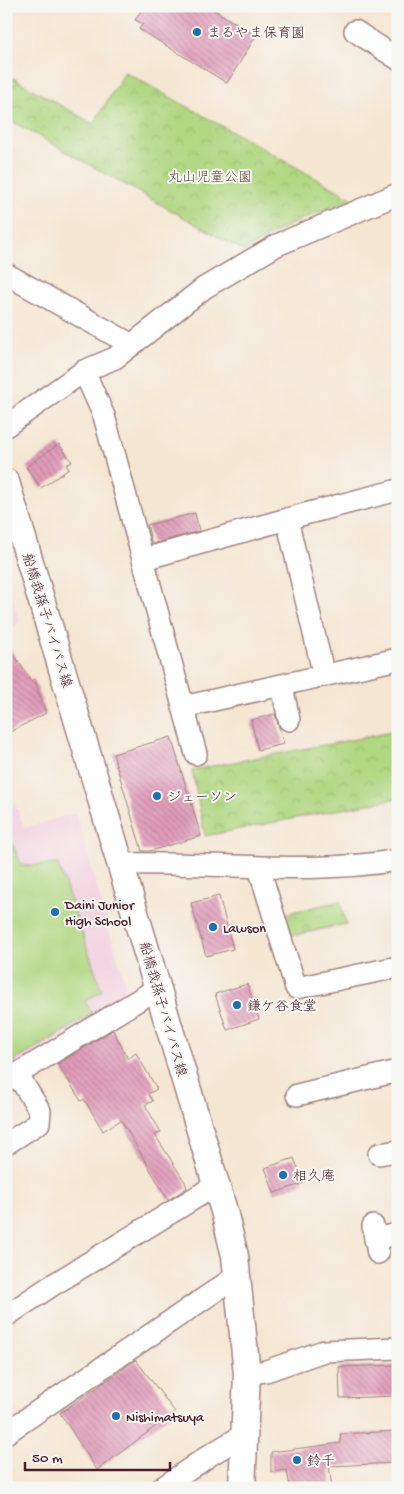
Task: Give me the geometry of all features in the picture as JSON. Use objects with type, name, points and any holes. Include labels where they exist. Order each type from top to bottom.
[{"type":"street","points":[[355,31],[398,59]]},
{"type":"street","points":[[6,426],[84,371],[115,358],[204,288],[277,245],[397,196]]},
{"type":"street","points":[[6,274],[132,344]]},
{"type":"street","points":[[84,371],[104,416],[196,754]]},
{"type":"street","name":"船橋我孫子バイパス線","points":[[6,482],[158,988],[235,1256],[247,1374],[242,1488]]},
{"type":"street","points":[[144,559],[398,490]]},
{"type":"street","points":[[287,519],[324,676]]},
{"type":"street","points":[[184,708],[398,659]]},
{"type":"street","points":[[282,686],[289,720]]},
{"type":"street","points":[[121,864],[259,868],[372,865],[398,860]]},
{"type":"street","points":[[259,868],[296,988],[398,967]]},
{"type":"street","points":[[6,1144],[39,1123],[40,1111],[12,1078],[158,988]]},
{"type":"street","points":[[297,1095],[398,1071]]},
{"type":"street","points":[[6,1316],[51,1286],[216,1185]]},
{"type":"street","points":[[375,1239],[398,1234]]},
{"type":"street","points":[[6,1433],[237,1276]]},
{"type":"street","points":[[247,1374],[266,1371],[324,1351],[398,1348]]},
{"type":"street","points":[[162,1488],[245,1434]]},
{"type":"shaded area","points":[[6,575],[20,622],[6,632]]},
{"type":"shaded area","name":"Daini Junior High School","points":[[6,784],[25,828],[75,813],[129,996],[6,1070]]},
{"type":"green space","name":"丸山児童公園","points":[[125,72],[353,199],[302,219],[244,251],[6,118],[6,74],[93,124]]},
{"type":"green space","points":[[398,731],[398,798],[205,836],[192,770]]},
{"type":"green space","name":"Daini Junior High School","points":[[6,829],[22,866],[58,864],[102,991],[85,1001],[92,1014],[6,1066]]},
{"type":"green space","points":[[340,901],[346,924],[286,937],[279,915]]},
{"type":"building","points":[[144,6],[208,6],[256,36],[227,83],[139,29],[143,24],[135,20]]},
{"type":"building","points":[[59,444],[72,462],[66,465],[69,469],[41,488],[26,467]]},
{"type":"building","points":[[195,513],[199,531],[152,544],[147,525]]},
{"type":"building","points":[[6,642],[31,681],[34,679],[46,713],[6,734]]},
{"type":"building","points":[[275,714],[284,744],[258,750],[251,720]]},
{"type":"building","points":[[171,737],[201,836],[150,851],[142,851],[113,754]]},
{"type":"building","points":[[219,896],[233,949],[206,956],[191,903]]},
{"type":"building","points":[[247,984],[259,1019],[227,1030],[215,994]]},
{"type":"building","points":[[113,1030],[128,1059],[136,1053],[157,1089],[148,1094],[153,1101],[145,1105],[161,1132],[155,1135],[187,1188],[168,1200],[121,1120],[103,1131],[84,1099],[81,1101],[58,1064]]},
{"type":"building","points":[[294,1158],[304,1183],[274,1193],[265,1168]]},
{"type":"building","points":[[136,1360],[175,1412],[97,1470],[60,1413]]},
{"type":"building","points":[[398,1365],[398,1396],[340,1398],[339,1367]]},
{"type":"building","points":[[398,1431],[398,1463],[329,1466],[332,1488],[290,1488],[287,1470],[271,1472],[271,1452],[341,1443],[340,1434]]},
{"type":"place","name":"まるやま保育園","points":[[197,32]]},
{"type":"place","name":"ジェーソン","points":[[157,796]]},
{"type":"place","name":"Daini Junior High School","points":[[55,912]]},
{"type":"place","name":"Lawson","points":[[213,927]]},
{"type":"place","name":"鎌ケ谷食堂","points":[[237,1005]]},
{"type":"place","name":"相久庵","points":[[283,1175]]},
{"type":"place","name":"Nishimatsuya","points":[[116,1416]]},
{"type":"place","name":"鈴千","points":[[297,1460]]}]
